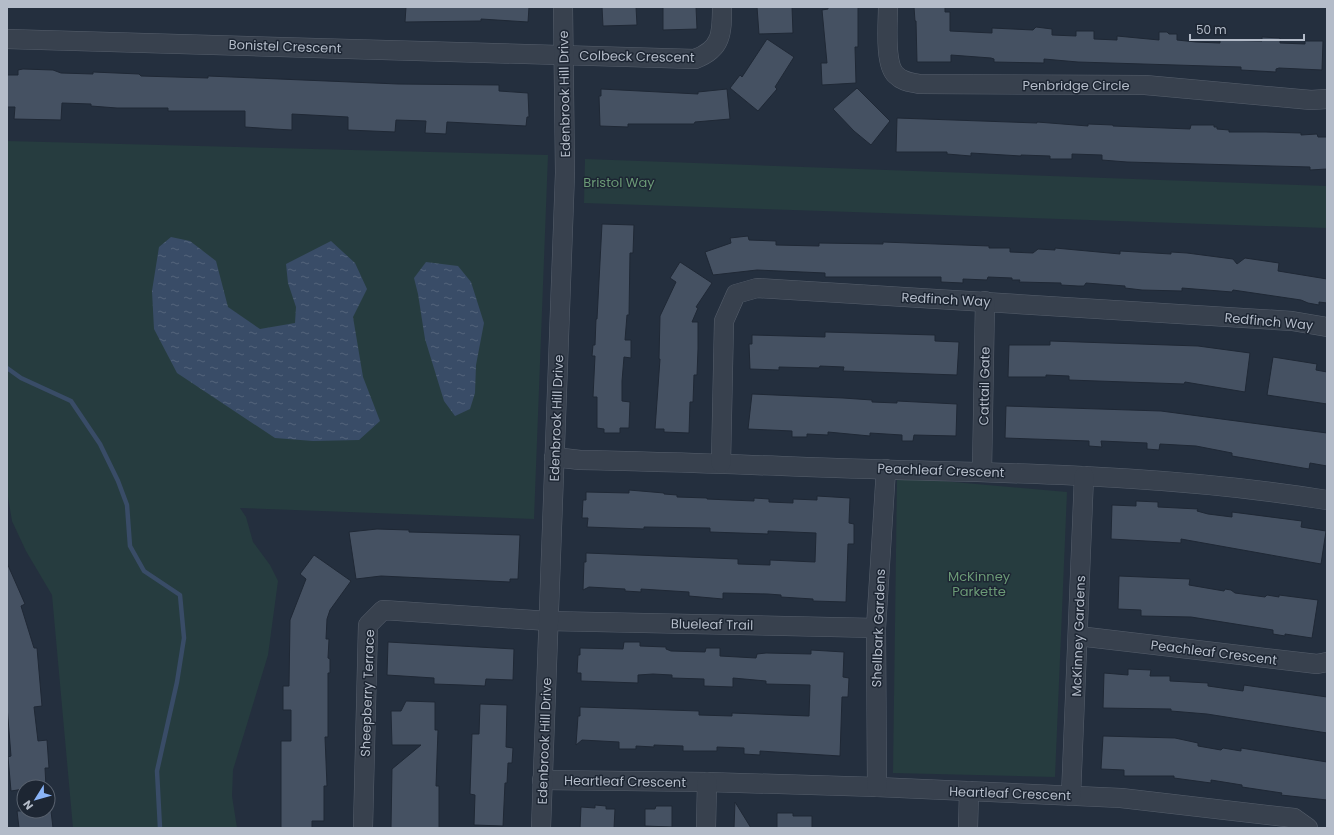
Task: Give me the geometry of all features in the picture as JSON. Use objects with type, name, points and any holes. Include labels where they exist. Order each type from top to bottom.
[{"type":"street","name":"Edenbrook Hill Drive","points":[[541,828],[565,173],[563,7]]},
{"type":"street","name":"Colbeck Crescent","points":[[563,54],[695,59],[708,54],[717,43],[721,34],[722,7]]},
{"type":"street","name":"Penbridge Circle","points":[[888,7],[890,64],[896,75],[905,82],[919,84],[1145,85],[1311,100],[1327,99]]},
{"type":"street","name":"Bonistel Crescent","points":[[7,38],[563,54]]},
{"type":"street","name":"Redfinch Way","points":[[721,463],[724,321],[736,294],[757,288],[985,301],[1284,321],[1327,326]]},
{"type":"street","name":"Cattail Gate","points":[[982,471],[985,301]]},
{"type":"street","name":"Peachleaf Crescent","points":[[554,457],[580,460],[982,471],[1084,476],[1265,490],[1327,500]]},
{"type":"street","name":"Shellbark Gardens","points":[[877,787],[876,628],[886,469]]},
{"type":"street","name":"McKinney Gardens","points":[[1071,796],[1084,476]]},
{"type":"street","name":"Sheepberry Terrace","points":[[363,828],[368,625],[383,610],[548,621]]},
{"type":"street","name":"Blueleaf Trail","points":[[548,621],[876,628]]},
{"type":"street","name":"Peachleaf Crescent","points":[[1078,636],[1317,664],[1327,662]]},
{"type":"street","name":"Heartleaf Crescent","points":[[542,780],[707,782],[877,787],[1121,798],[1294,818],[1308,828]]},
{"type":"street","points":[[706,828],[707,782]]},
{"type":"street","points":[[968,828],[969,792]]},
{"type":"green space","points":[[7,141],[548,155],[534,519],[240,508],[246,517],[253,542],[270,565],[278,581],[268,655],[233,770],[232,796],[237,828],[73,828],[52,595],[26,551],[12,521],[7,491]]},
{"type":"green space","name":"Bristol Way","points":[[585,159],[1327,186],[1327,228],[584,203]]},
{"type":"green space","name":"McKinney Parkette","points":[[897,477],[1067,492],[1055,777],[893,773]]},
{"type":"water","points":[[171,237],[190,241],[216,261],[228,307],[260,329],[295,323],[296,307],[288,283],[286,264],[331,241],[355,263],[367,289],[353,317],[363,377],[380,421],[359,440],[313,441],[275,438],[177,373],[154,329],[152,291],[159,247]]},
{"type":"water","points":[[426,262],[458,266],[471,282],[484,323],[476,365],[475,393],[470,409],[455,416],[444,401],[425,339],[414,278]]},
{"type":"building","points":[[406,7],[529,7],[528,22],[481,19],[481,21],[405,22]]},
{"type":"building","points":[[602,7],[636,7],[637,25],[603,26]]},
{"type":"building","points":[[663,7],[696,7],[697,29],[663,30]]},
{"type":"building","points":[[757,7],[792,7],[793,33],[759,34]]},
{"type":"building","points":[[828,7],[858,7],[858,47],[855,47],[856,83],[822,85],[821,63],[827,63],[822,10],[828,9]]},
{"type":"building","points":[[914,7],[945,7],[945,12],[950,12],[950,31],[992,33],[992,28],[1033,30],[1036,27],[1052,29],[1052,35],[1076,36],[1076,31],[1094,31],[1094,39],[1117,40],[1117,36],[1159,40],[1159,32],[1167,32],[1169,34],[1177,34],[1177,40],[1196,42],[1220,43],[1220,40],[1262,41],[1262,37],[1280,38],[1280,43],[1305,44],[1305,41],[1323,41],[1322,70],[1279,68],[1276,69],[1276,72],[1241,70],[1241,67],[1078,62],[1044,59],[1044,63],[994,62],[994,59],[991,58],[951,55],[951,62],[917,62],[916,21]]},
{"type":"building","points":[[767,39],[794,57],[775,87],[777,89],[758,111],[730,88],[740,75],[742,77]]},
{"type":"building","points":[[18,70],[53,70],[61,73],[93,74],[93,72],[139,74],[141,76],[208,78],[208,76],[398,84],[499,85],[499,91],[528,93],[529,117],[527,117],[526,126],[447,122],[446,134],[425,133],[426,121],[396,120],[395,132],[348,130],[348,117],[292,114],[292,130],[245,127],[245,111],[168,111],[168,108],[117,108],[91,106],[91,104],[62,103],[61,120],[14,119],[15,107],[7,107],[7,75],[18,75]]},
{"type":"building","points":[[857,88],[890,121],[871,145],[854,131],[833,109]]},
{"type":"building","points":[[601,89],[698,94],[698,92],[727,89],[730,119],[695,122],[694,124],[628,124],[628,127],[600,126],[599,96],[601,96]]},
{"type":"building","points":[[897,118],[1037,122],[1088,126],[1088,124],[1190,129],[1191,125],[1214,125],[1217,129],[1229,130],[1229,132],[1301,133],[1301,135],[1317,134],[1318,137],[1327,137],[1327,169],[1310,170],[1310,167],[1127,162],[1102,160],[1102,155],[1072,154],[1072,159],[1050,159],[1050,156],[971,153],[971,156],[947,154],[947,152],[896,152]]},
{"type":"building","points":[[602,224],[634,225],[633,253],[630,253],[629,315],[627,315],[625,340],[631,340],[631,358],[624,357],[622,381],[622,401],[630,402],[629,428],[620,428],[620,433],[604,433],[604,429],[597,428],[597,397],[593,397],[595,356],[592,356],[593,345],[595,345],[597,319]]},
{"type":"building","points":[[748,236],[749,240],[776,241],[776,245],[819,246],[819,243],[883,244],[883,242],[989,246],[989,248],[1010,248],[1010,252],[1033,253],[1038,249],[1055,250],[1055,248],[1120,254],[1120,251],[1171,254],[1171,252],[1233,259],[1237,264],[1245,258],[1279,263],[1278,271],[1327,279],[1327,303],[1319,302],[1319,305],[1301,300],[1233,290],[1232,292],[1182,288],[1182,291],[1142,290],[1125,288],[1125,286],[1086,283],[1084,286],[1078,286],[1061,285],[1061,283],[1019,282],[1020,280],[1012,280],[1012,278],[988,277],[987,280],[963,279],[963,283],[941,282],[941,277],[825,277],[825,273],[757,270],[713,275],[705,252],[731,243],[730,238]]},
{"type":"building","points":[[680,262],[712,283],[696,307],[698,308],[692,322],[698,322],[698,349],[697,375],[694,375],[693,402],[690,402],[689,433],[664,432],[664,429],[655,429],[660,359],[660,316],[676,282],[670,278]]},
{"type":"building","points":[[825,332],[935,335],[935,341],[959,342],[957,375],[843,371],[844,367],[820,366],[819,368],[779,367],[779,370],[750,369],[749,344],[752,344],[752,335],[825,337]]},
{"type":"building","points":[[1050,341],[1198,346],[1250,353],[1245,392],[1185,382],[1184,384],[1069,380],[1069,376],[1046,375],[1046,377],[1008,377],[1009,345],[1050,345]]},
{"type":"building","points":[[1273,357],[1317,364],[1316,370],[1327,372],[1327,404],[1267,395]]},
{"type":"building","points":[[752,394],[843,398],[872,400],[872,402],[897,403],[897,401],[957,404],[956,436],[914,435],[913,441],[902,441],[902,435],[870,433],[870,436],[828,432],[828,435],[807,434],[807,437],[792,437],[792,431],[748,429]]},
{"type":"building","points":[[1006,406],[1161,411],[1327,433],[1327,466],[1310,463],[1309,469],[1232,456],[1232,453],[1196,446],[1160,444],[1159,450],[1147,449],[1147,443],[1101,441],[1102,447],[1089,446],[1089,441],[1005,438]]},
{"type":"building","points":[[629,490],[664,493],[677,495],[677,497],[754,501],[754,498],[769,499],[769,502],[793,503],[793,499],[817,500],[817,496],[850,498],[849,523],[854,524],[854,544],[848,544],[846,602],[813,601],[813,599],[781,597],[781,595],[768,594],[723,593],[723,599],[689,596],[689,592],[641,589],[641,592],[625,591],[625,589],[589,587],[583,590],[584,562],[586,562],[586,553],[738,559],[738,564],[770,565],[770,560],[815,562],[816,533],[768,531],[768,534],[710,532],[710,528],[644,527],[644,529],[587,527],[588,518],[582,518],[583,500],[586,500],[586,492],[629,493]]},
{"type":"building","points":[[1136,501],[1158,502],[1158,507],[1198,509],[1197,511],[1208,514],[1232,517],[1232,512],[1302,521],[1301,527],[1326,531],[1321,564],[1181,539],[1181,543],[1111,539],[1112,505],[1136,506]]},
{"type":"building","points":[[377,529],[409,530],[409,532],[520,535],[518,579],[510,579],[510,582],[381,576],[356,579],[349,532]]},
{"type":"building","points":[[314,555],[351,581],[330,610],[327,619],[326,639],[329,639],[328,658],[330,659],[330,673],[328,673],[328,737],[325,737],[327,786],[324,786],[324,821],[312,821],[312,828],[281,828],[281,741],[291,741],[291,710],[283,710],[283,686],[289,686],[290,620],[306,579],[300,574]]},
{"type":"building","points":[[7,563],[25,604],[21,606],[34,648],[37,648],[42,706],[34,707],[38,741],[47,740],[49,768],[45,768],[46,779],[16,779],[16,790],[11,791],[8,757],[11,756],[7,706]]},
{"type":"building","points":[[1119,576],[1190,579],[1189,585],[1224,591],[1225,589],[1231,590],[1235,593],[1265,597],[1267,595],[1279,597],[1279,595],[1318,600],[1312,638],[1285,634],[1285,636],[1273,634],[1273,630],[1191,617],[1141,616],[1141,610],[1118,609]]},
{"type":"building","points":[[388,642],[514,649],[513,680],[486,679],[485,686],[434,684],[434,678],[387,675]]},
{"type":"building","points":[[624,642],[640,642],[640,646],[666,647],[666,649],[671,651],[705,652],[706,648],[720,648],[720,656],[756,658],[757,654],[766,653],[811,654],[811,650],[844,652],[843,677],[849,678],[848,697],[842,697],[840,756],[760,751],[760,755],[744,754],[744,748],[717,747],[717,751],[683,751],[683,746],[654,745],[654,747],[636,746],[636,749],[619,749],[619,742],[582,740],[576,745],[580,707],[699,711],[699,715],[732,716],[732,713],[809,716],[810,685],[766,684],[766,681],[733,678],[733,687],[704,686],[704,679],[672,678],[672,675],[653,674],[638,675],[638,683],[581,681],[581,673],[577,673],[580,648],[623,649]]},
{"type":"building","points":[[1128,669],[1151,670],[1150,676],[1170,676],[1170,681],[1208,683],[1208,686],[1243,691],[1244,685],[1327,697],[1327,733],[1207,714],[1171,711],[1171,709],[1103,708],[1104,673],[1128,675]]},
{"type":"building","points":[[406,701],[435,702],[435,730],[438,730],[436,786],[439,786],[439,828],[391,828],[392,769],[421,745],[392,745],[391,711],[401,711]]},
{"type":"building","points":[[480,704],[507,705],[506,747],[513,748],[512,763],[508,763],[507,783],[505,783],[503,826],[474,825],[475,795],[470,794],[472,734],[479,734]]},
{"type":"building","points":[[1103,736],[1175,738],[1198,743],[1198,746],[1221,750],[1223,748],[1241,751],[1241,748],[1327,762],[1327,800],[1281,795],[1282,793],[1242,787],[1242,785],[1211,780],[1211,783],[1174,778],[1174,776],[1124,776],[1124,770],[1101,769]]},
{"type":"building","points":[[735,802],[751,828],[734,828]]},
{"type":"building","points":[[595,805],[606,806],[606,809],[615,809],[614,828],[580,828],[581,807],[595,808]]},
{"type":"building","points":[[656,806],[672,806],[672,827],[645,826],[645,809],[655,809]]},
{"type":"building","points":[[777,813],[793,813],[793,816],[812,816],[812,828],[777,828]]},
{"type":"building","points":[[18,819],[52,819],[53,828],[19,828]]},
{"type":"waterway","points":[[7,368],[21,378],[71,401],[100,444],[118,481],[127,505],[130,546],[144,571],[180,595],[184,638],[177,682],[157,771],[160,828]]}]
